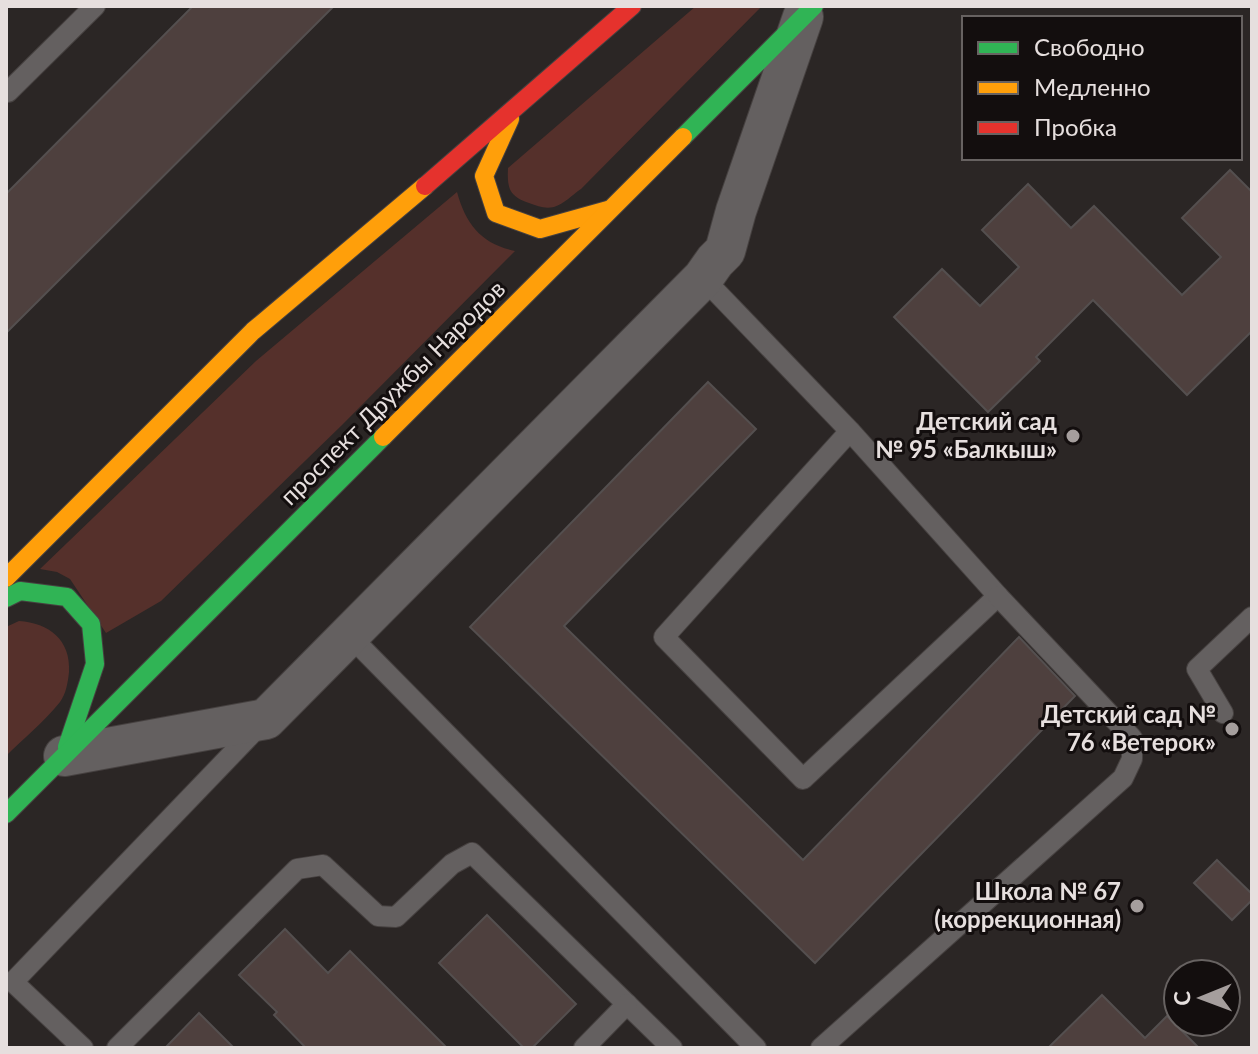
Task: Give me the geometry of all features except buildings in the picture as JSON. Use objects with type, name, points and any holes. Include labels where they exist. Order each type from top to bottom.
[{"type":"main road","points":[[6,578],[253,331],[632,6]]},
{"type":"main road","name":"проспект Дружбы Народов","points":[[6,814],[809,12]]},
{"type":"main road","points":[[514,110],[484,176],[496,213],[540,229],[611,209]]},
{"type":"main road","points":[[6,598],[20,591],[67,597],[91,624],[95,664],[64,756]]},
{"type":"street","points":[[64,756],[266,719],[703,278],[725,251],[736,211],[809,12]]},
{"type":"lane","points":[[6,90],[8,92],[95,6]]},
{"type":"lane","points":[[703,278],[850,431],[998,596],[1132,738],[1132,759],[1123,778],[821,1048]]},
{"type":"lane","points":[[850,431],[664,637],[803,779],[998,596]]},
{"type":"lane","points":[[1223,713],[1197,669],[1252,617]]},
{"type":"lane","points":[[349,635],[756,1048]]},
{"type":"lane","points":[[83,1048],[13,982],[266,719]]},
{"type":"lane","points":[[117,1048],[297,869],[323,865],[378,916],[396,917],[452,864],[472,853],[672,1048]]},
{"type":"lane","points":[[584,1048],[627,1004]]},
{"type":"shaded area","points":[[696,6],[762,6],[568,199],[554,207],[544,207],[513,194],[508,181],[508,168]]},
{"type":"shaded area","points":[[457,192],[465,214],[477,231],[493,243],[515,251],[161,601],[106,633],[70,579],[57,572],[40,569],[256,361]]},
{"type":"shaded area","points":[[19,621],[40,625],[56,635],[66,651],[69,672],[60,702],[6,756],[6,627]]},
{"type":"traffic: fast","points":[[683,137],[814,6]]},
{"type":"traffic: fast","points":[[6,814],[383,437]]},
{"type":"traffic: fast","points":[[6,598],[20,591],[67,597],[91,624],[95,664],[67,747]]},
{"type":"traffic: slow","points":[[510,119],[484,176],[496,213],[540,229],[608,210]]},
{"type":"traffic: slow","points":[[383,437],[683,137]]},
{"type":"traffic: slow","points":[[6,578],[253,331],[425,186]]},
{"type":"traffic: jam","points":[[425,186],[632,6]]},
{"type":"place","name":"Детский сад № 95 «Балкыш»","points":[[1073,436]]},
{"type":"place","name":"Детский сад № 76 «Ветерок»","points":[[1232,729]]},
{"type":"place","name":"Школа № 67 (коррекционная)","points":[[1137,906]]}]
